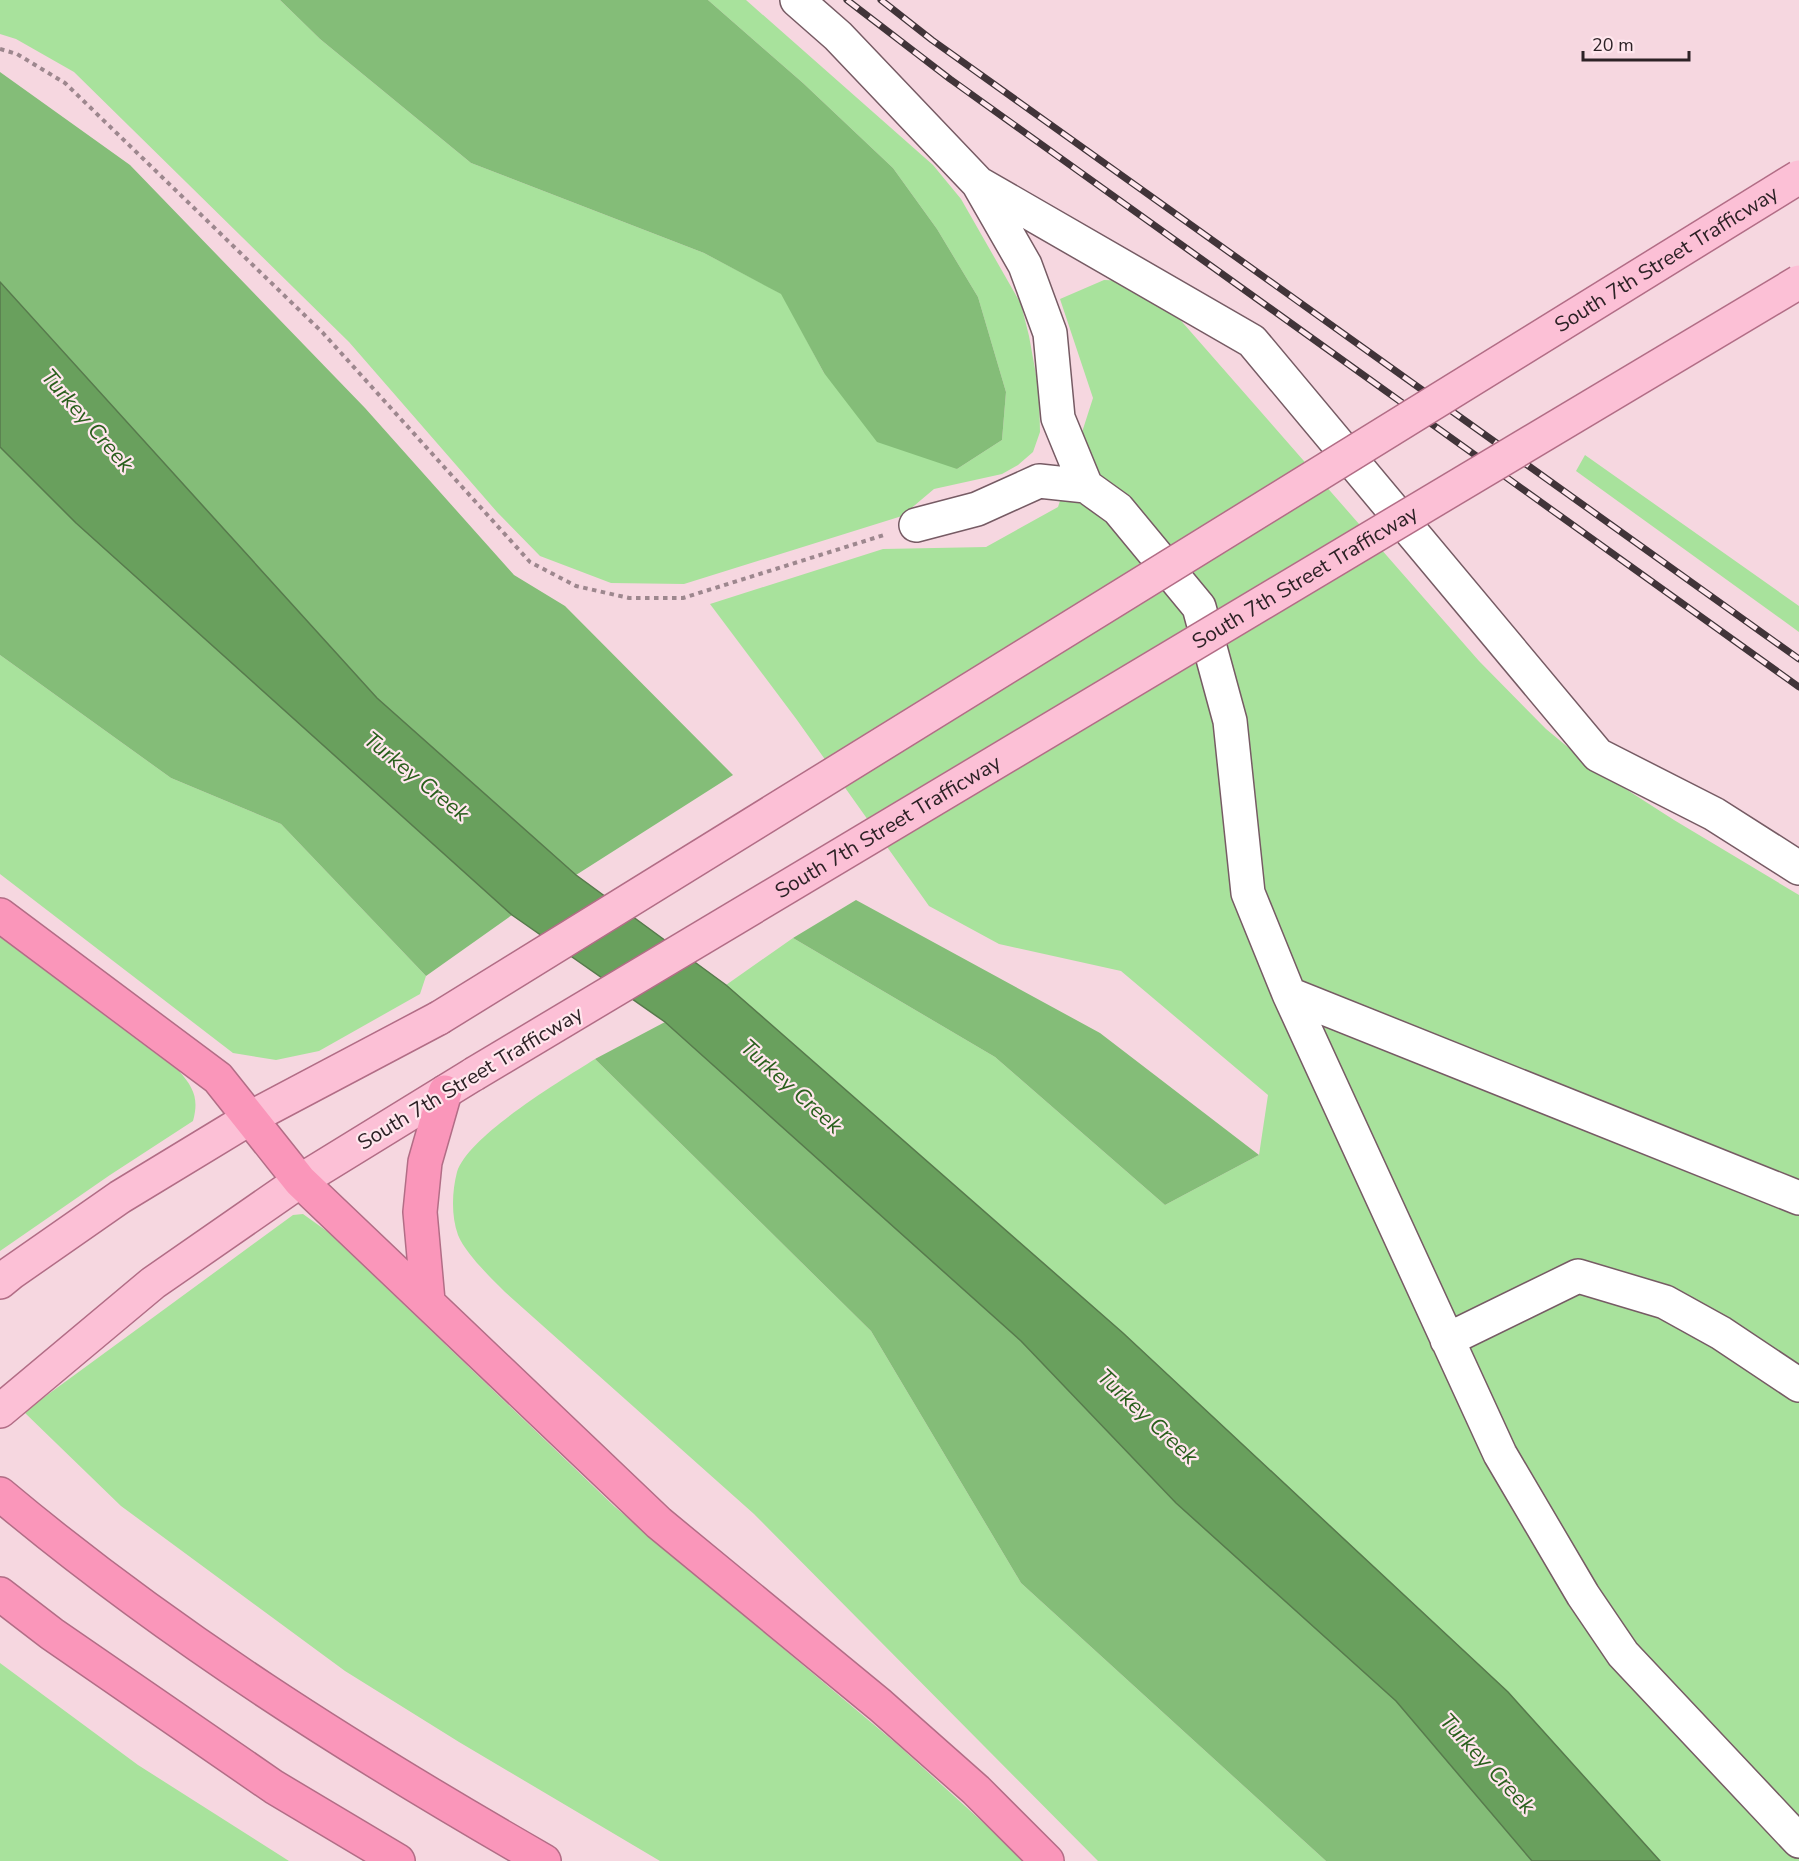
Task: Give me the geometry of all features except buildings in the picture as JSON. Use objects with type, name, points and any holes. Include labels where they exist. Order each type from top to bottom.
[{"type":"highway","points":[[0,915],[218,1078],[300,1181],[659,1523],[880,1705],[976,1790],[1047,1861]]},
{"type":"highway","points":[[428,1301],[420,1212],[425,1162],[445,1092]]},
{"type":"highway","points":[[0,1494],[113,1585],[206,1652],[422,1791],[544,1861]]},
{"type":"highway","points":[[0,1594],[52,1634],[274,1787],[398,1861]]},
{"type":"main road","name":"South 7th Street Trafficway","points":[[0,1282],[120,1197],[250,1118],[439,1018],[1799,177]]},
{"type":"main road","name":"South 7th Street Trafficway","points":[[0,1411],[153,1283],[300,1181],[474,1074],[1799,282]]},
{"type":"lane","points":[[796,0],[838,36],[978,183],[1025,265],[1050,333],[1058,418],[1086,486]]},
{"type":"lane","points":[[978,183],[1252,341],[1598,755],[1714,814],[1799,868]]},
{"type":"lane","points":[[916,525],[977,509],[1039,481],[1086,486],[1118,509],[1199,607],[1230,721],[1248,892],[1289,994],[1500,1455],[1583,1595],[1623,1654],[1799,1841]]},
{"type":"lane","points":[[1289,994],[1799,1198]]},
{"type":"lane","points":[[1447,1340],[1578,1276],[1665,1302],[1720,1333],[1799,1385]]},
{"type":"path","points":[[0,49],[17,54],[65,83],[315,324],[530,562],[576,586],[629,598],[683,598],[916,525]]},
{"type":"shaded area","points":[[0,0],[280,0],[320,39],[471,163],[704,253],[782,294],[824,373],[957,469],[1002,440],[1006,392],[978,297],[937,229],[893,168],[803,83],[708,0],[746,0],[933,165],[961,199],[1021,304],[1039,391],[1040,432],[1033,452],[1018,465],[1002,474],[934,489],[902,516],[684,584],[611,583],[540,556],[497,512],[349,342],[74,72],[16,39],[0,34]]},
{"type":"shaded area","points":[[280,0],[708,0],[803,83],[893,168],[937,229],[978,297],[1006,392],[1002,440],[957,469],[877,442],[824,373],[781,294],[704,253],[471,163],[320,39]]},
{"type":"shaded area","points":[[0,72],[130,165],[365,408],[514,575],[565,606],[733,775],[576,875],[377,698],[0,282]]},
{"type":"shaded area","points":[[1104,280],[1130,281],[1169,307],[1479,661],[1546,729],[1593,768],[1799,895],[1799,1861],[1660,1861],[1508,1692],[1123,1333],[726,985],[793,938],[995,1057],[1165,1205],[1259,1155],[1268,1095],[1121,971],[999,944],[929,906],[797,720],[710,604],[883,549],[986,547],[1058,507],[1093,398],[1060,299]]},
{"type":"shaded area","points":[[0,447],[76,523],[512,915],[426,976],[281,824],[171,778],[0,655]]},
{"type":"shaded area","points":[[1585,455],[1799,606],[1799,632],[1576,471]]},
{"type":"shaded area","points":[[0,655],[171,778],[281,824],[426,976],[420,994],[319,1051],[276,1060],[233,1053],[0,874]]},
{"type":"shaded area","points":[[856,900],[1100,1033],[1259,1155],[1165,1205],[995,1057],[793,938]]},
{"type":"shaded area","points":[[0,937],[179,1071],[192,1088],[195,1106],[193,1121],[0,1251]]},
{"type":"shaded area","points":[[665,1022],[1021,1341],[1176,1503],[1396,1701],[1532,1861],[1326,1861],[1021,1583],[871,1331],[595,1059]]},
{"type":"shaded area","points":[[595,1059],[871,1331],[1021,1583],[1326,1861],[1098,1861],[754,1514],[505,1292],[479,1265],[461,1242],[454,1220],[455,1179],[465,1157],[497,1126],[518,1110]]},
{"type":"shaded area","points":[[303,1214],[328,1232],[615,1507],[898,1745],[1022,1861],[660,1861],[459,1742],[345,1671],[121,1506],[24,1412],[293,1215]]},
{"type":"shaded area","points":[[0,1663],[138,1765],[289,1861],[0,1861]]},
{"type":"water","name":"Turkey Creek","points":[[0,282],[377,698],[576,875],[726,985],[1123,1333],[1508,1692],[1660,1861],[1532,1861],[1396,1701],[1176,1503],[1021,1341],[665,1022],[512,915],[76,523],[0,447]]},
{"type":"railway","points":[[847,0],[950,79],[1799,687]]},
{"type":"railway","points":[[881,0],[932,40],[1799,659]]}]
